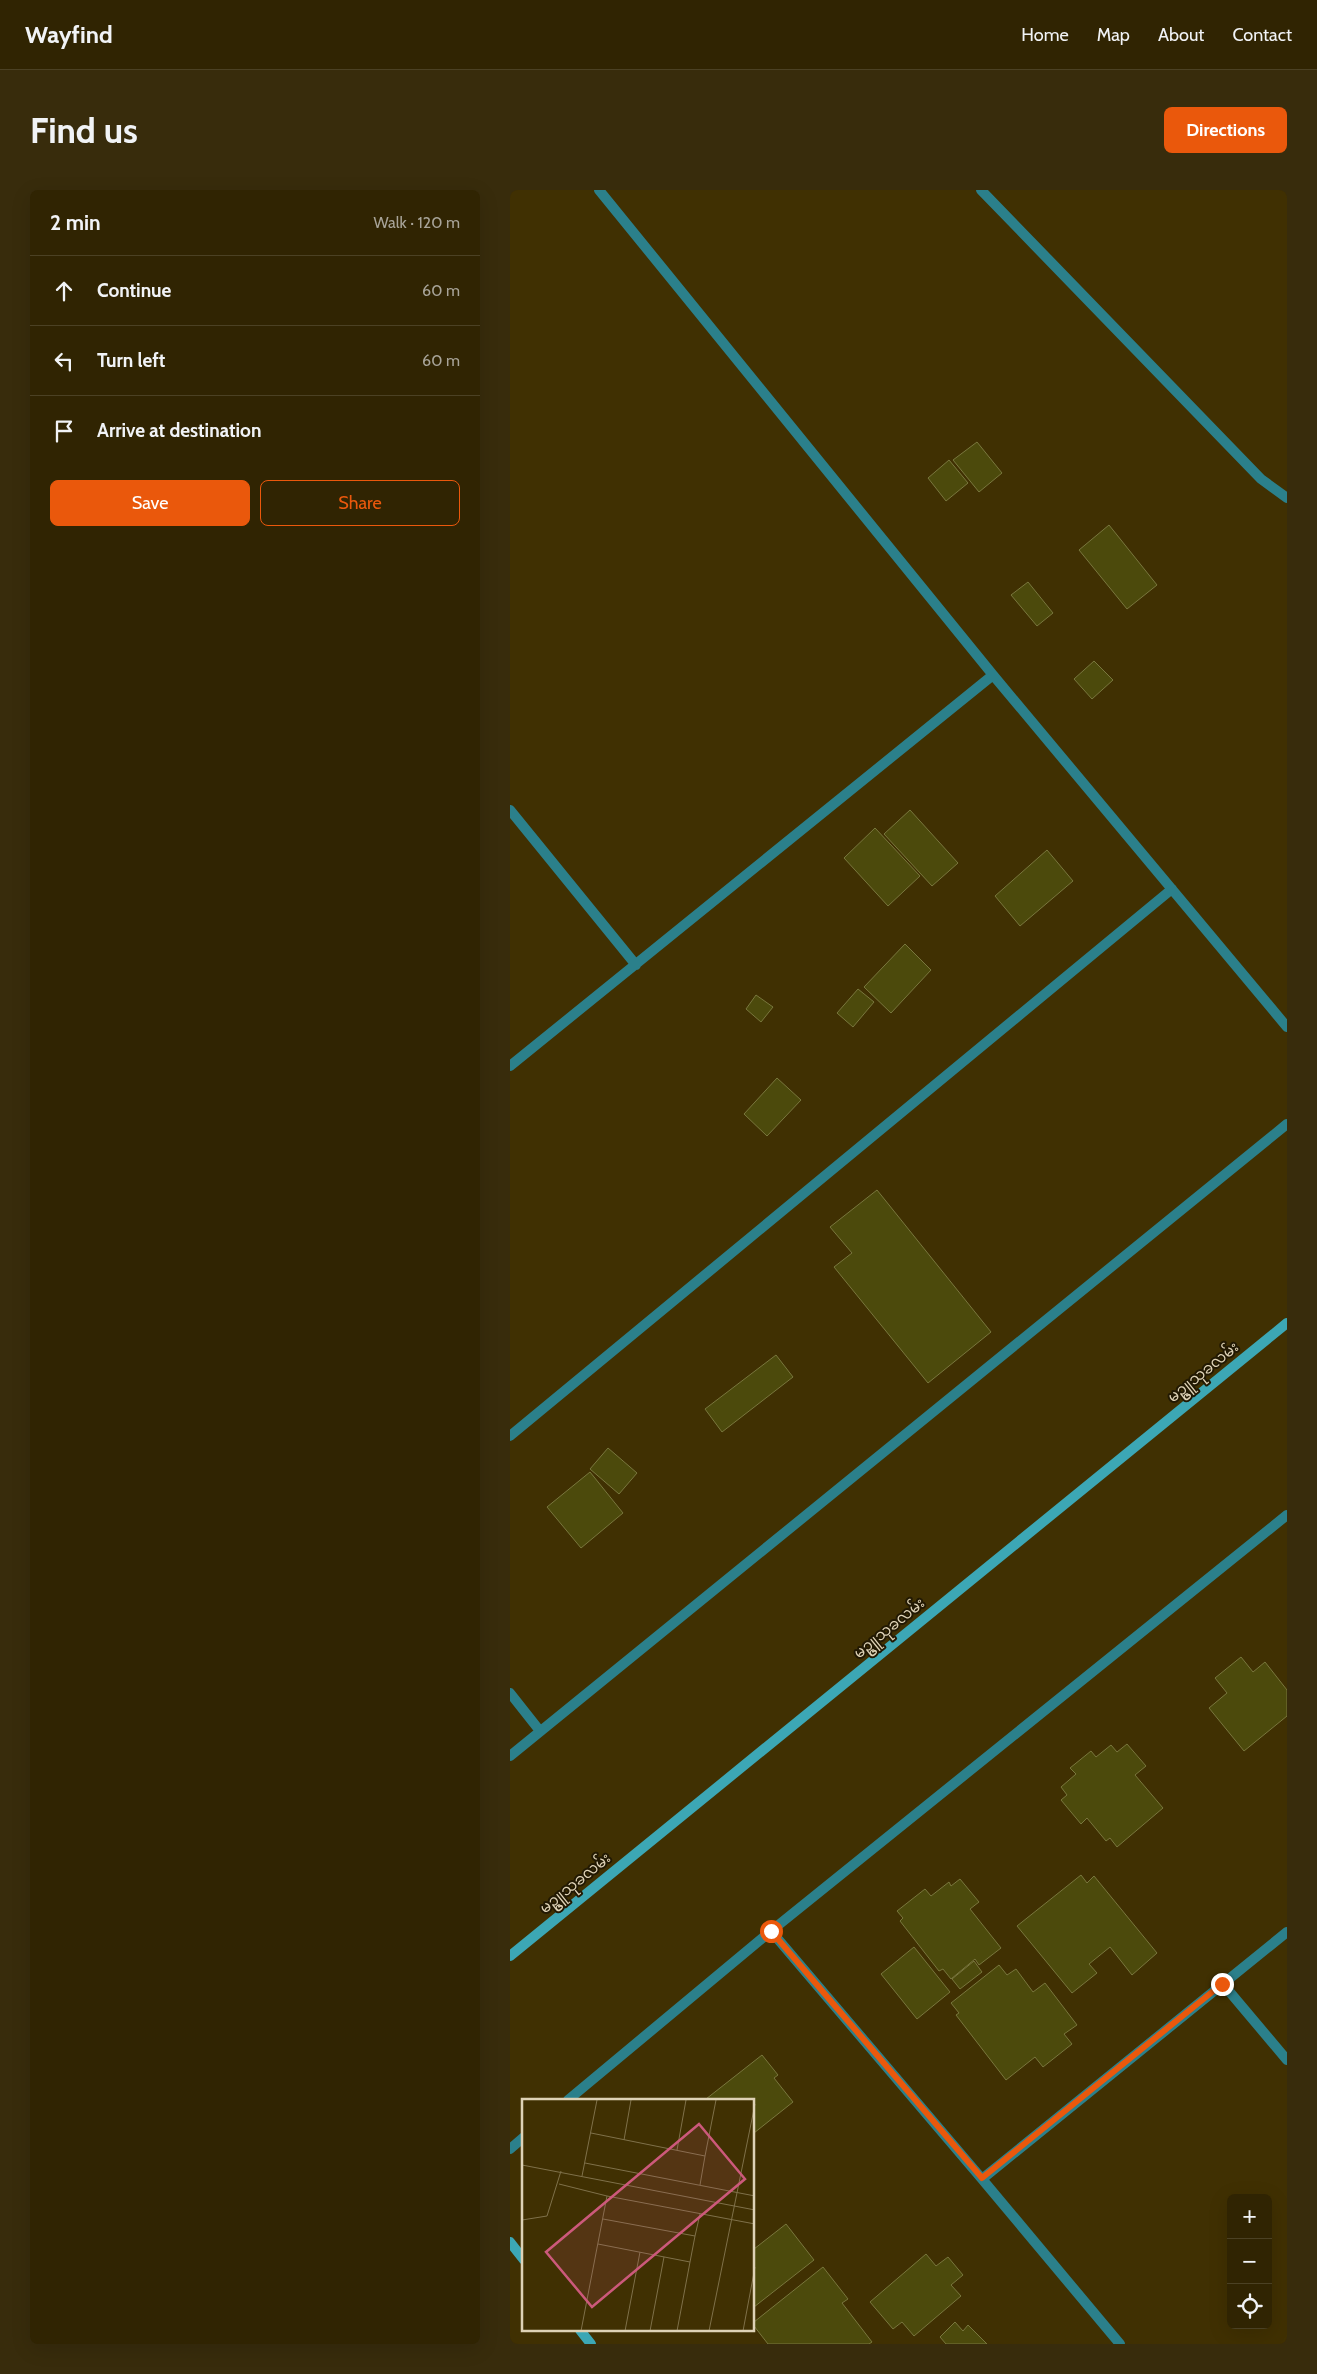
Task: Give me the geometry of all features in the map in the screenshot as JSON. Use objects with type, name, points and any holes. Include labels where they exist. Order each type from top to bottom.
[{"type":"street","points":[[599,190],[993,675],[1287,1027]]},
{"type":"street","points":[[981,190],[1261,478],[1287,498]]},
{"type":"street","points":[[510,1066],[993,675]]},
{"type":"street","points":[[510,810],[636,965]]},
{"type":"street","points":[[510,1436],[1172,889]]},
{"type":"street","points":[[510,1756],[1287,1124]]},
{"type":"street","name":"မဥ္ဇူသုခလမ်း","points":[[510,1956],[1287,1323]]},
{"type":"street","points":[[569,2099],[771,1931],[1287,1515]]},
{"type":"street","points":[[510,1693],[540,1731]]},
{"type":"street","points":[[771,1931],[982,2178],[1120,2344]]},
{"type":"street","points":[[982,2178],[1287,1932]]},
{"type":"street","points":[[1222,1984],[1287,2060]]},
{"type":"street","points":[[510,2148],[522,2139]]},
{"type":"street","points":[[510,2242],[522,2257]]},
{"type":"street","points":[[582,2332],[591,2344]]},
{"type":"building","points":[[977,442],[1002,473],[979,492],[953,460]]},
{"type":"building","points":[[949,460],[968,483],[946,501],[928,478]]},
{"type":"building","points":[[1109,525],[1157,585],[1127,609],[1079,550]]},
{"type":"building","points":[[1028,582],[1053,613],[1037,626],[1011,595]]},
{"type":"building","points":[[1094,661],[1113,680],[1092,699],[1074,679]]},
{"type":"building","points":[[910,810],[958,863],[932,886],[884,834]]},
{"type":"building","points":[[875,828],[920,876],[888,906],[844,858]]},
{"type":"building","points":[[1047,850],[1073,881],[1020,926],[995,896]]},
{"type":"building","points":[[905,944],[931,970],[891,1013],[864,987]]},
{"type":"building","points":[[858,989],[874,1002],[853,1027],[837,1013]]},
{"type":"building","points":[[756,995],[773,1007],[761,1022],[746,1009]]},
{"type":"building","points":[[777,1078],[801,1100],[767,1136],[744,1114]]},
{"type":"building","points":[[877,1190],[991,1332],[928,1383],[834,1267],[852,1253],[830,1227]]},
{"type":"building","points":[[776,1355],[793,1377],[722,1432],[705,1409]]},
{"type":"building","points":[[608,1448],[637,1473],[619,1494],[590,1469]]},
{"type":"building","points":[[590,1472],[623,1513],[581,1548],[547,1507]]},
{"type":"building","points":[[1241,1657],[1253,1672],[1265,1662],[1287,1690],[1287,1716],[1244,1751],[1209,1708],[1227,1693],[1215,1678]]},
{"type":"building","points":[[1127,1744],[1146,1766],[1135,1775],[1163,1808],[1117,1847],[1110,1838],[1106,1841],[1087,1818],[1081,1824],[1061,1800],[1067,1795],[1061,1787],[1076,1774],[1070,1768],[1091,1751],[1096,1757],[1111,1745],[1117,1752]]},
{"type":"building","points":[[1081,1875],[1087,1883],[1094,1876],[1157,1953],[1132,1975],[1110,1947],[1089,1964],[1097,1973],[1072,1993],[1017,1926]]},
{"type":"building","points":[[960,1879],[979,1902],[970,1909],[1001,1948],[979,1965],[975,1959],[951,1979],[943,1969],[939,1971],[900,1921],[903,1918],[897,1911],[925,1889],[931,1896],[949,1882],[951,1886]]},
{"type":"building","points":[[914,1947],[950,1992],[917,2019],[881,1974]]},
{"type":"building","points":[[974,1961],[982,1972],[960,1989],[952,1979]]},
{"type":"building","points":[[999,1965],[1007,1975],[1016,1969],[1033,1992],[1045,1983],[1077,2025],[1064,2034],[1072,2044],[1043,2067],[1035,2057],[1006,2080],[956,2015],[959,2013],[951,2003]]},
{"type":"building","points":[[762,2055],[778,2075],[774,2078],[793,2102],[755,2132],[755,2099],[706,2099]]},
{"type":"building","points":[[786,2224],[814,2260],[755,2306],[755,2248]]},
{"type":"building","points":[[926,2254],[936,2266],[948,2257],[963,2275],[951,2285],[961,2296],[914,2336],[902,2322],[893,2329],[870,2302]]},
{"type":"building","points":[[823,2267],[848,2299],[842,2303],[872,2342],[869,2344],[768,2344],[755,2327],[755,2321]]},
{"type":"building","points":[[955,2322],[963,2331],[968,2325],[987,2344],[946,2344],[940,2337]]},
{"type":"route","points":[[771,1931],[982,2178],[1222,1984]]}]
